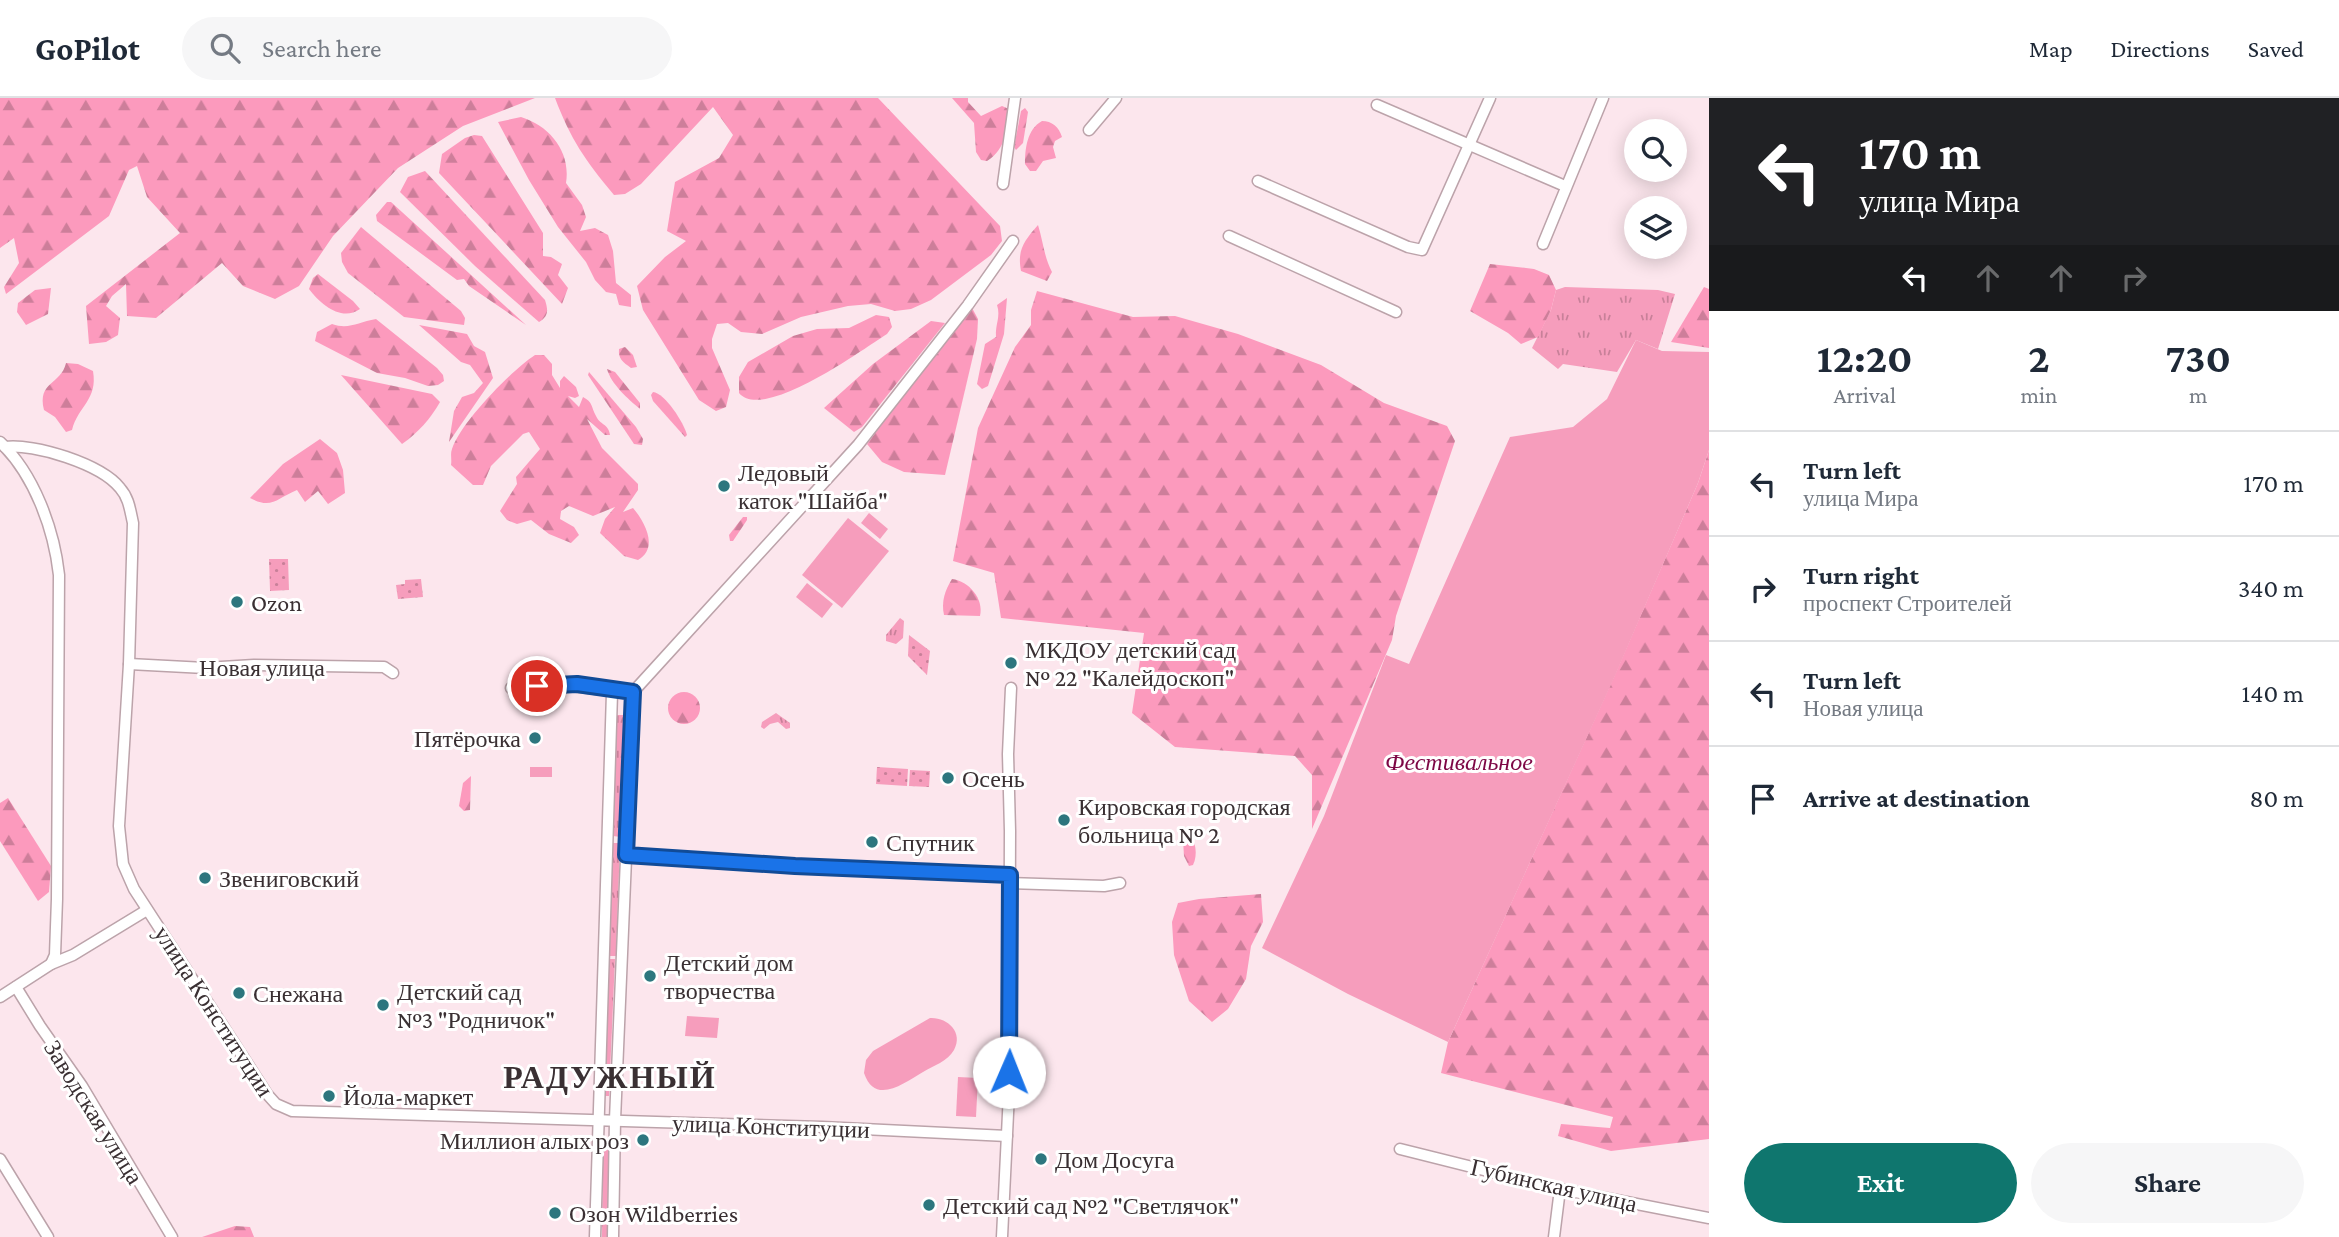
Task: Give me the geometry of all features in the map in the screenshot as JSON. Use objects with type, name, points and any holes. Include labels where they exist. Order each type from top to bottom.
[{"type":"street","points":[[1003,184],[1015,98]]},
{"type":"street","points":[[1089,130],[1116,98]]},
{"type":"street","points":[[1258,181],[1408,247],[1422,250],[1490,98]]},
{"type":"street","points":[[1543,244],[1603,98]]},
{"type":"street","points":[[1377,105],[1565,186]]},
{"type":"street","points":[[1230,236],[1396,312]]},
{"type":"street","points":[[613,1237],[615,1120],[633,692],[858,444],[968,305],[1013,241]]},
{"type":"street","points":[[3,445],[22,470],[41,507],[58,565],[60,618],[55,955],[51,964]]},
{"type":"street","name":"улица Конституции","points":[[3,445],[31,447],[92,467],[119,486],[129,501],[133,523],[129,664],[119,826],[121,852],[128,877],[147,910],[267,1094],[281,1107],[292,1111],[387,1115],[810,1126],[1007,1136]]},
{"type":"street","name":"Новая улица","points":[[129,664],[205,668],[254,665],[384,667],[393,673]]},
{"type":"street","points":[[512,688],[555,684],[633,692]]},
{"type":"street","points":[[1002,1237],[1007,1136],[1010,879],[1008,754],[1011,688]]},
{"type":"street","points":[[595,1237],[597,1119],[614,691]]},
{"type":"street","points":[[626,855],[1104,886],[1120,883]]},
{"type":"street","points":[[0,997],[51,964],[88,947],[147,910]]},
{"type":"street","points":[[55,937],[65,948],[71,950],[88,947]]},
{"type":"street","name":"Заводская улица","points":[[16,987],[82,1086],[172,1237]]},
{"type":"street","name":"Губинская улица","points":[[1400,1149],[1560,1189],[1709,1218]]},
{"type":"street","points":[[0,1159],[48,1237]]},
{"type":"street","points":[[1554,1237],[1560,1189]]},
{"type":"green space","points":[[0,98],[535,98],[463,126],[398,168],[333,236],[299,286],[275,299],[243,286],[222,263],[156,318],[127,316],[126,284],[112,296],[106,306],[120,318],[118,335],[106,342],[89,344],[86,306],[180,233],[147,197],[137,166],[129,170],[109,216],[6,294],[4,287],[19,263],[14,238],[0,248]]},
{"type":"green space","points":[[555,98],[878,98],[1000,226],[1002,241],[991,255],[931,300],[911,309],[895,311],[871,304],[848,306],[801,317],[762,334],[741,332],[728,323],[717,324],[712,348],[730,390],[726,407],[716,411],[699,400],[643,310],[637,286],[665,257],[686,241],[667,231],[675,182],[719,158],[733,135],[713,107],[641,184],[625,194],[614,195],[580,149]]},
{"type":"green space","points":[[952,98],[968,98],[968,102],[981,116],[1002,106],[1009,109],[1002,145],[987,161],[981,160],[976,152],[974,123]]},
{"type":"green space","points":[[1025,108],[1028,112],[1023,143],[1016,150],[1014,147],[1021,111]]},
{"type":"green space","points":[[521,117],[541,127],[562,151],[567,172],[566,183],[582,205],[586,217],[580,231],[595,228],[608,235],[613,251],[616,283],[631,295],[631,307],[619,305],[616,294],[606,292],[595,280],[586,262],[558,227],[529,180],[498,122]]},
{"type":"green space","points":[[1042,121],[1055,125],[1062,137],[1055,141],[1053,147],[1056,158],[1043,161],[1036,171],[1030,171],[1025,164],[1026,146],[1033,129]]},
{"type":"green space","points":[[474,135],[482,136],[543,233],[543,256],[551,257],[562,264],[558,275],[568,288],[562,304],[439,173],[442,154]]},
{"type":"green space","points":[[425,171],[545,300],[547,313],[542,320],[539,322],[475,266],[400,192],[408,177]]},
{"type":"green space","points":[[387,202],[391,202],[526,325],[469,286],[464,279],[457,280],[377,221],[376,215]]},
{"type":"green space","points":[[1038,225],[1052,272],[1047,281],[1021,271],[1020,257],[1023,246]]},
{"type":"green space","points":[[361,227],[461,311],[465,318],[464,325],[404,317],[348,273],[341,253]]},
{"type":"green space","points":[[1490,264],[1534,269],[1549,275],[1556,290],[1551,310],[1538,337],[1521,344],[1508,333],[1470,311]]},
{"type":"green space","points":[[318,274],[360,309],[353,313],[339,313],[320,301],[309,289],[313,278]]},
{"type":"green space","points":[[1565,287],[1658,290],[1675,294],[1658,349],[1636,340],[1617,372],[1563,364],[1558,369],[1532,348],[1551,310],[1556,290]]},
{"type":"green space","points":[[1704,287],[1709,289],[1709,348],[1671,342]]},
{"type":"green space","points":[[51,288],[48,314],[26,325],[17,312],[18,303],[35,290]]},
{"type":"green space","points":[[1037,291],[1133,317],[1175,316],[1238,334],[1321,365],[1384,403],[1447,426],[1455,441],[1396,616],[1392,640],[1312,829],[1312,775],[1295,756],[1175,747],[1132,713],[1144,633],[1001,618],[994,573],[953,561],[978,428],[1015,347],[1031,325],[1031,310]]},
{"type":"green space","points":[[1007,298],[1004,334],[988,386],[982,389],[977,384],[985,344],[996,337],[997,305]]},
{"type":"green space","points":[[971,306],[978,319],[977,339],[945,475],[904,472],[882,462],[867,444]]},
{"type":"green space","points":[[876,315],[889,317],[892,327],[887,334],[836,367],[790,391],[769,398],[751,399],[739,393],[739,377],[748,362],[793,336],[817,329],[849,328]]},
{"type":"green space","points":[[376,319],[437,368],[444,381],[428,386],[377,373],[315,341],[317,332],[332,324],[349,326]]},
{"type":"green space","points":[[931,321],[945,323],[862,427],[854,432],[824,408],[873,364]]},
{"type":"green space","points":[[419,325],[467,334],[474,346],[485,352],[493,378],[449,442],[454,411],[462,397],[474,393],[483,383],[470,365],[461,362]]},
{"type":"green space","name":"Фестивальное","points":[[1636,340],[1662,351],[1709,352],[1709,450],[1698,483],[1614,678],[1448,1042],[1348,994],[1262,948],[1324,816],[1386,655],[1409,664],[1510,437],[1573,427],[1607,399]]},
{"type":"green space","points":[[625,347],[633,355],[637,367],[631,368],[620,358],[619,349]]},
{"type":"green space","points":[[535,355],[544,355],[552,364],[552,375],[560,388],[560,381],[564,376],[576,387],[579,396],[568,396],[579,407],[583,397],[590,403],[598,419],[609,431],[610,435],[605,435],[587,419],[602,448],[638,484],[638,490],[623,512],[633,508],[648,535],[648,549],[638,560],[624,556],[600,533],[605,519],[615,507],[593,516],[569,506],[561,511],[560,519],[574,527],[579,535],[571,543],[549,534],[531,520],[517,524],[507,520],[500,511],[517,484],[516,477],[540,449],[529,432],[523,434],[491,466],[483,485],[473,485],[451,465],[451,453],[457,438],[476,411],[501,384]]},
{"type":"green space","points":[[66,363],[78,364],[93,371],[94,381],[90,396],[72,430],[66,432],[55,417],[44,410],[43,401],[47,388],[59,376]]},
{"type":"green space","points":[[607,369],[615,372],[640,403],[640,409],[616,386]]},
{"type":"green space","points":[[589,372],[636,427],[643,439],[642,445],[634,444],[588,375]]},
{"type":"green space","points":[[341,375],[432,394],[440,402],[424,425],[402,444]]},
{"type":"green space","points":[[653,392],[663,397],[678,416],[687,435],[685,437],[653,401]]},
{"type":"green space","points":[[320,439],[337,453],[343,470],[345,493],[328,504],[318,491],[305,502],[297,490],[269,503],[250,498],[283,464]]},
{"type":"green space","points":[[1709,450],[1709,1139],[1611,1151],[1558,1136],[1561,1124],[1610,1128],[1613,1117],[1441,1073],[1448,1042],[1614,677],[1698,483]]},
{"type":"green space","points":[[869,513],[888,529],[880,539],[861,523]]},
{"type":"green space","points":[[743,517],[747,517],[747,520],[733,541],[730,541],[729,535]]},
{"type":"green space","points":[[848,518],[889,551],[842,608],[802,575]]},
{"type":"green space","points":[[269,559],[288,559],[289,590],[270,591]]},
{"type":"green space","points":[[421,579],[423,597],[398,599],[396,585],[405,584],[405,580]]},
{"type":"green space","points":[[952,579],[964,583],[974,592],[980,603],[980,616],[944,615],[944,596]]},
{"type":"green space","points":[[807,583],[833,604],[822,618],[796,597]]},
{"type":"green space","points":[[900,618],[904,621],[903,638],[896,644],[886,641],[886,635]]},
{"type":"green space","points":[[909,635],[930,651],[927,675],[908,656]]},
{"type":"green space","points":[[684,692],[696,696],[700,708],[696,720],[684,724],[672,720],[668,708],[672,696]]},
{"type":"green space","points":[[776,713],[790,723],[790,728],[786,729],[778,722],[764,729],[761,727],[762,722]]},
{"type":"green space","points":[[617,715],[625,715],[621,837],[613,836]]},
{"type":"green space","points":[[530,767],[552,767],[552,777],[530,777]]},
{"type":"green space","points":[[877,767],[908,769],[907,786],[876,784]]},
{"type":"green space","points":[[910,770],[930,771],[929,787],[909,786]]},
{"type":"green space","points":[[471,776],[470,810],[464,811],[459,806],[463,783]]},
{"type":"green space","points":[[8,798],[51,866],[49,892],[38,901],[0,841],[0,803]]},
{"type":"green space","points":[[1188,833],[1196,852],[1193,865],[1189,866],[1184,856],[1183,839]]},
{"type":"green space","points":[[613,843],[620,843],[616,956],[609,956]]},
{"type":"green space","points":[[1261,894],[1263,922],[1251,946],[1246,979],[1228,1009],[1212,1022],[1189,1001],[1174,955],[1172,922],[1178,903]]},
{"type":"green space","points":[[609,959],[615,959],[609,1096],[602,1096]]},
{"type":"green space","points":[[687,1016],[719,1018],[717,1038],[685,1036]]},
{"type":"green space","points":[[930,1018],[948,1023],[955,1032],[957,1043],[951,1054],[899,1086],[882,1090],[869,1083],[864,1073],[866,1060],[873,1051]]},
{"type":"green space","points":[[958,1077],[978,1078],[976,1117],[956,1116]]},
{"type":"green space","points":[[603,1137],[610,1137],[609,1237],[602,1237]]},
{"type":"green space","points":[[235,1226],[250,1227],[254,1237],[202,1237]]},
{"type":"place","name":"Ледовый каток \"Шайба\"","points":[[724,486]]},
{"type":"place","name":"Ozon","points":[[237,602]]},
{"type":"place","name":"МКДОУ детский сад № 22 \"Калейдоскоп\"","points":[[1011,663]]},
{"type":"place","name":"Пятёрочка","points":[[535,738]]},
{"type":"place","name":"Осень","points":[[948,778]]},
{"type":"place","name":"Кировская городская больница № 2","points":[[1064,820]]},
{"type":"place","name":"Спутник","points":[[872,842]]},
{"type":"place","name":"Звениговский","points":[[205,878]]},
{"type":"place","name":"Детский дом творчества","points":[[650,976]]},
{"type":"place","name":"Снежана","points":[[239,993]]},
{"type":"place","name":"Детский сад №3 \"Родничок\"","points":[[383,1005]]},
{"type":"place","name":"Йола-маркет","points":[[329,1096]]},
{"type":"place","name":"Миллион алых роз","points":[[643,1140]]},
{"type":"place","name":"Дом Досуга","points":[[1041,1159]]},
{"type":"place","name":"Детский сад №2 \"Светлячок\"","points":[[929,1205]]},
{"type":"place","name":"Озон Wildberries","points":[[555,1213]]},
{"type":"district","name":"РАДУЖНЫЙ","points":[[610,1077]]},
{"type":"route","points":[[537,686],[577,684],[633,692],[626,855],[795,866],[1010,875],[1009,1072]]}]
